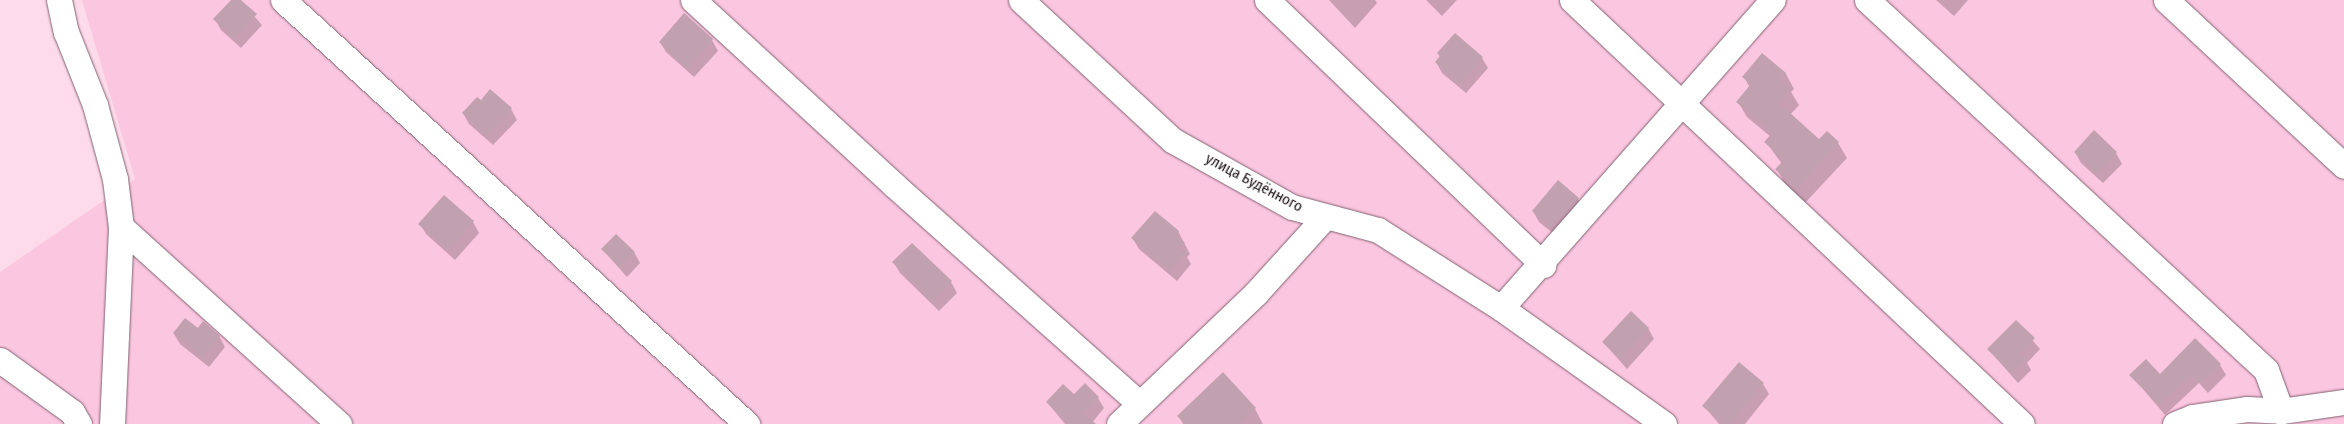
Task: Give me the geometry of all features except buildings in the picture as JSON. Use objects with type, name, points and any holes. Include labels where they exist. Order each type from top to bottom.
[{"type":"street","points":[[59,0],[66,32],[95,105],[115,179],[120,227],[112,424]]},
{"type":"street","points":[[283,0],[747,424]]},
{"type":"street","points":[[693,0],[894,185],[1139,402]]},
{"type":"street","name":"улица Будённого","points":[[1021,0],[1172,140],[1292,206],[1325,217],[1378,230],[1501,308],[1664,424]]},
{"type":"street","points":[[1267,0],[1542,264]]},
{"type":"street","points":[[1572,0],[1682,101],[2022,424]]},
{"type":"street","points":[[1501,308],[1542,264],[1682,101],[1772,0]]},
{"type":"street","points":[[1867,0],[2266,370],[2281,412]]},
{"type":"street","points":[[2166,0],[2344,166]]},
{"type":"street","points":[[1119,424],[1139,402],[1256,293],[1325,217]]},
{"type":"street","points":[[120,227],[339,424]]},
{"type":"street","points":[[0,360],[72,412],[79,424]]},
{"type":"street","points":[[2175,424],[2192,417],[2247,409],[2281,412],[2344,402]]},
{"type":"shaded area","points":[[82,0],[2344,0],[2344,424],[0,424],[0,272],[135,179]]}]
